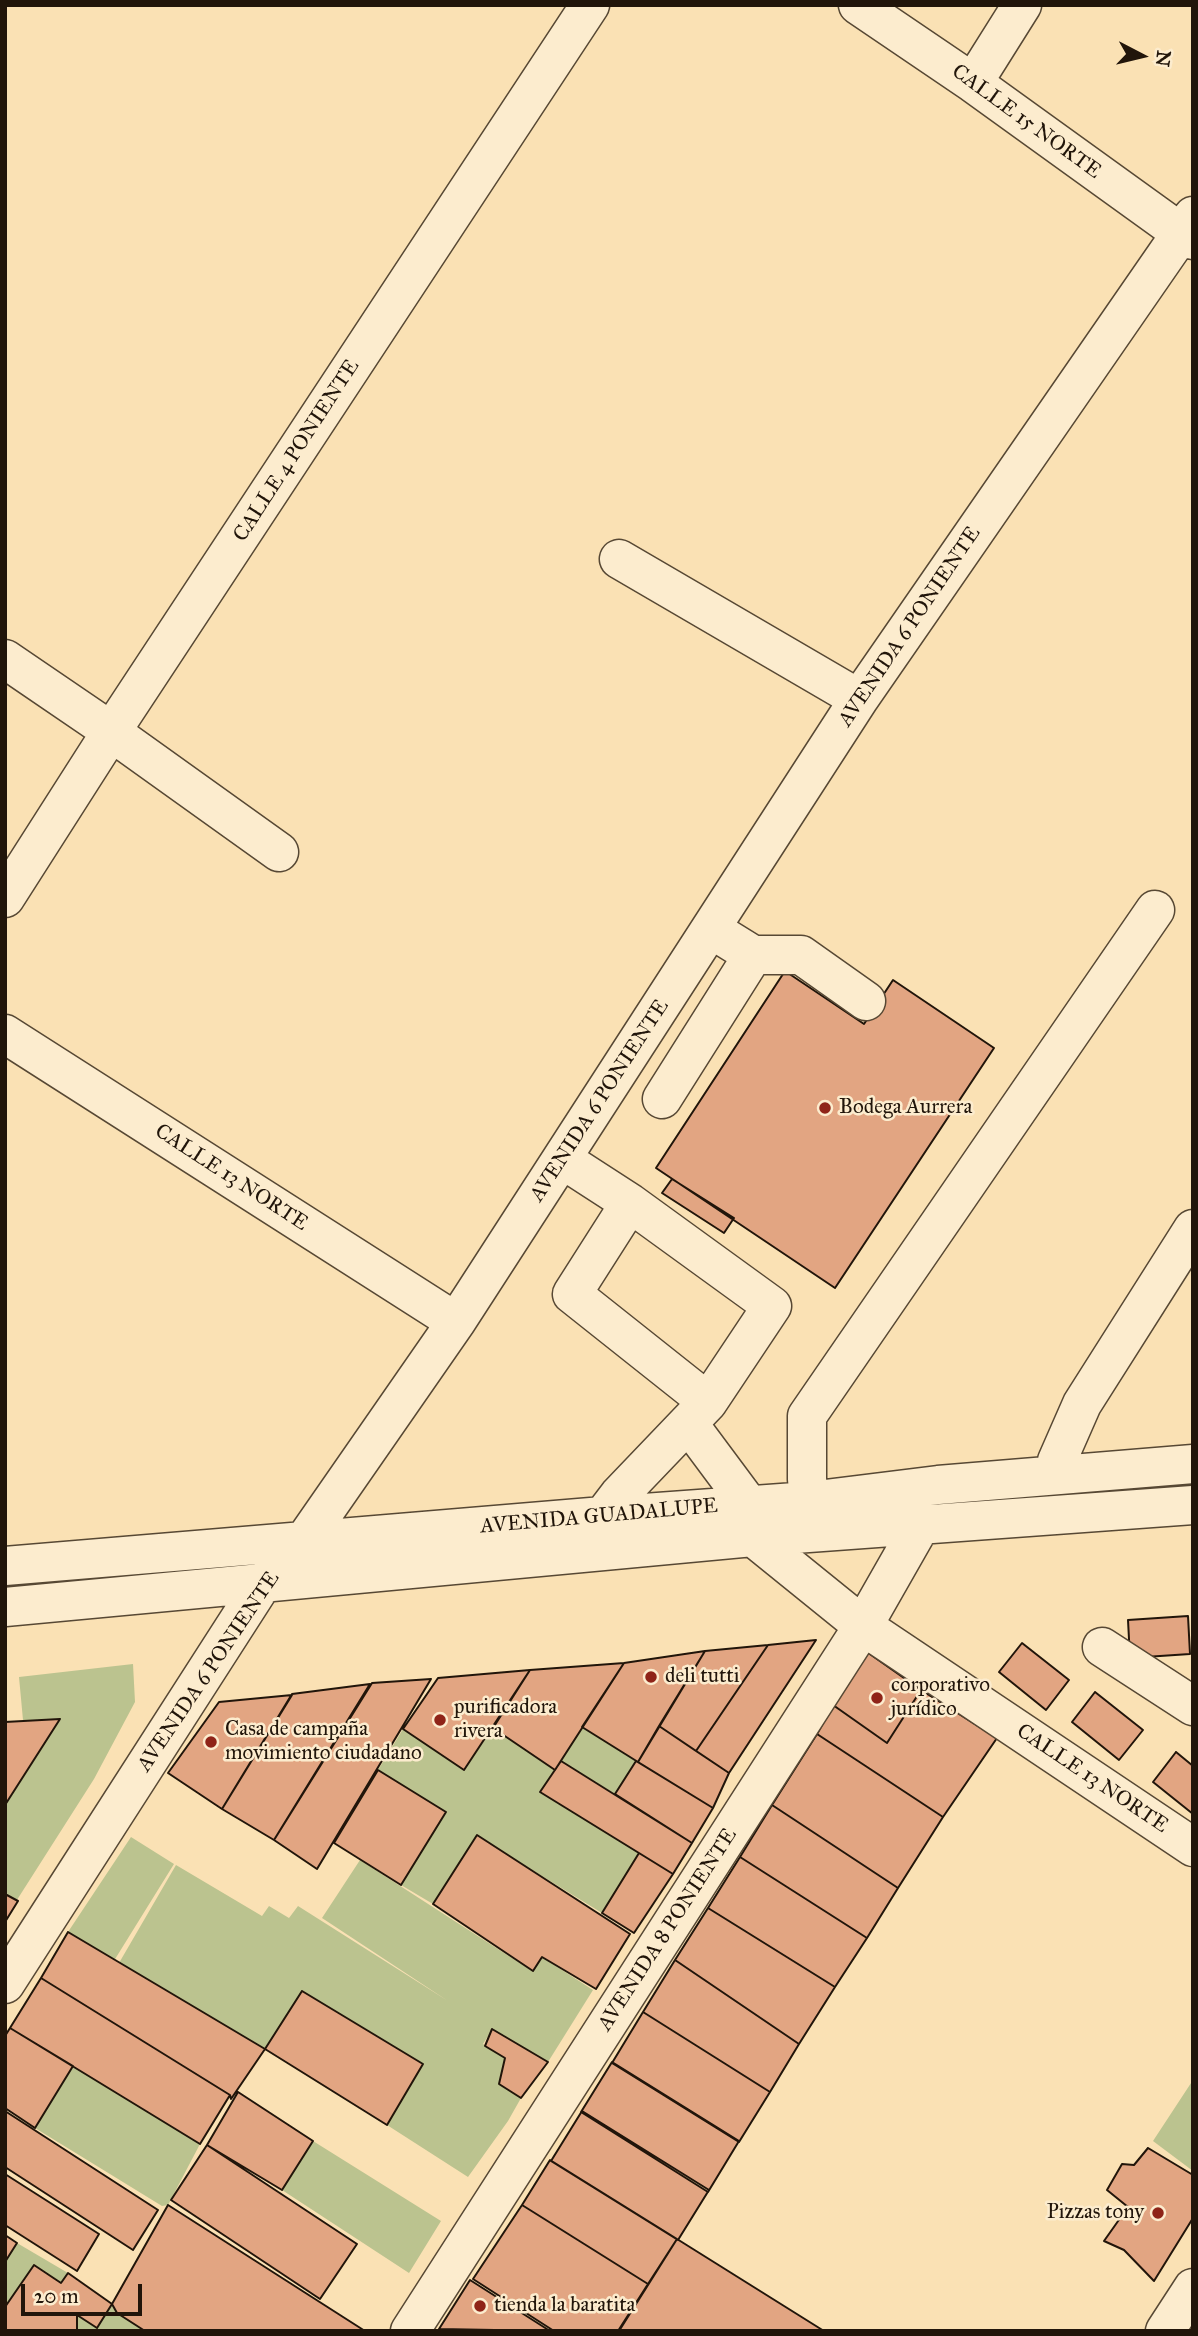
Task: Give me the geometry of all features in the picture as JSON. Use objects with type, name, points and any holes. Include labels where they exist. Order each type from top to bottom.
[{"type":"street","name":"CALLE 4 PONIENTE","points":[[5,898],[111,732],[590,5]]},
{"type":"street","name":"CALLE 15 NORTE","points":[[858,5],[1189,230]]},
{"type":"street","points":[[973,83],[1022,5]]},
{"type":"street","name":"AVENIDA 6 PONIENTE","points":[[5,1984],[262,1584],[304,1541],[456,1322],[859,699],[1189,230]]},
{"type":"street","points":[[619,559],[859,699]]},
{"type":"street","points":[[5,659],[279,852]]},
{"type":"street","points":[[809,1501],[807,1416],[1154,910]]},
{"type":"street","points":[[711,929],[753,955],[801,955],[866,1001]]},
{"type":"street","points":[[662,1099],[753,955]]},
{"type":"street","name":"CALLE 13 NORTE","points":[[5,1034],[456,1322]]},
{"type":"street","points":[[562,1159],[631,1203],[772,1306],[698,1413],[619,1495],[603,1516]]},
{"type":"street","name":"CALLE 13 NORTE","points":[[631,1203],[572,1294],[698,1413],[751,1521],[863,1626],[1193,1847]]},
{"type":"street","points":[[1054,1475],[1057,1461],[1083,1404],[1193,1228]]},
{"type":"street","name":"AVENIDA GUADALUPE","points":[[5,1607],[262,1584],[751,1521],[809,1501],[938,1485],[1193,1464]]},
{"type":"street","name":"AVENIDA GUADALUPE","points":[[5,1566],[603,1516],[920,1526],[1193,1505]]},
{"type":"street","name":"AVENIDA 8 PONIENTE","points":[[410,2331],[863,1626],[920,1526]]},
{"type":"street","points":[[1102,1647],[1187,1698]]},
{"type":"street","points":[[1165,2331],[1193,2288]]},
{"type":"green space","points":[[133,1664],[135,1702],[94,1779],[15,1903],[5,1897],[5,1806],[59,1720],[23,1720],[19,1677]]},
{"type":"green space","points":[[582,1727],[636,1761],[615,1794],[561,1761]]},
{"type":"green space","points":[[493,1728],[555,1770],[541,1793],[639,1853],[602,1913],[477,1836],[433,1904],[401,1885],[446,1812],[378,1770],[403,1729],[464,1769]]},
{"type":"green space","points":[[131,1837],[174,1864],[112,1964],[68,1932]]},
{"type":"green space","points":[[360,1860],[532,1971],[542,1957],[593,1990],[548,2062],[492,2030],[483,2044],[505,2058],[499,2084],[521,2098],[468,2177],[387,2125],[422,2064],[265,2049],[119,1963],[176,1865],[262,1916],[269,1906],[289,1918],[298,1906],[448,2001],[322,1918]]},
{"type":"green space","points":[[73,2066],[200,2144],[168,2205],[162,2206],[35,2128]]},
{"type":"green space","points":[[1193,2080],[1193,2171],[1153,2141]]},
{"type":"green space","points":[[313,2141],[441,2221],[409,2273],[282,2190]]},
{"type":"green space","points":[[17,2243],[68,2273],[61,2283],[5,2307],[5,2262]]},
{"type":"green space","points":[[112,2304],[145,2331],[77,2331],[77,2315],[97,2328]]},
{"type":"building","name":"Bodega Aurrera","points":[[785,971],[864,1024],[893,980],[994,1048],[835,1288],[656,1168]]},
{"type":"building","points":[[672,1179],[734,1218],[724,1233],[662,1193]]},
{"type":"building","points":[[1188,1616],[1190,1654],[1130,1658],[1128,1620]]},
{"type":"building","points":[[816,1640],[729,1773],[696,1751],[768,1645]]},
{"type":"building","points":[[1022,1643],[1069,1680],[1046,1710],[999,1672]]},
{"type":"building","points":[[768,1645],[696,1751],[659,1726],[705,1651]]},
{"type":"building","points":[[705,1651],[638,1762],[582,1727],[624,1663]]},
{"type":"building","name":"corporativo jurídico","points":[[867,1652],[921,1690],[887,1743],[833,1705]]},
{"type":"building","points":[[624,1663],[555,1770],[493,1728],[530,1670]]},
{"type":"building","points":[[530,1670],[464,1770],[403,1729],[438,1678]]},
{"type":"building","points":[[431,1679],[317,1869],[274,1840],[372,1683]]},
{"type":"building","points":[[370,1684],[274,1840],[222,1809],[292,1694]]},
{"type":"building","points":[[921,1690],[997,1738],[943,1817],[817,1734],[833,1705],[887,1743]]},
{"type":"building","points":[[1095,1692],[1143,1730],[1119,1760],[1072,1722]]},
{"type":"building","points":[[292,1695],[222,1809],[168,1773],[219,1702]]},
{"type":"building","points":[[60,1719],[5,1805],[5,1722]]},
{"type":"building","points":[[659,1726],[729,1773],[713,1808],[638,1762]]},
{"type":"building","points":[[817,1734],[943,1817],[898,1888],[772,1805]]},
{"type":"building","points":[[1176,1752],[1193,1766],[1193,1814],[1153,1782]]},
{"type":"building","points":[[561,1761],[692,1843],[673,1874],[540,1792]]},
{"type":"building","points":[[636,1761],[713,1808],[692,1843],[615,1794]]},
{"type":"building","points":[[378,1770],[446,1812],[401,1885],[334,1843]]},
{"type":"building","points":[[772,1805],[898,1888],[867,1938],[740,1857]]},
{"type":"building","points":[[477,1835],[630,1934],[596,1989],[542,1957],[533,1971],[433,1904]]},
{"type":"building","points":[[639,1853],[673,1874],[634,1933],[602,1913]]},
{"type":"building","points":[[740,1857],[867,1938],[835,1987],[708,1908]]},
{"type":"building","points":[[5,1894],[18,1901],[5,1922]]},
{"type":"building","points":[[708,1908],[835,1987],[799,2044],[675,1960]]},
{"type":"building","points":[[68,1932],[265,2049],[231,2099],[230,2095],[41,1978]]},
{"type":"building","points":[[675,1960],[799,2044],[770,2092],[643,2012]]},
{"type":"building","points":[[41,1978],[230,2095],[200,2144],[10,2028]]},
{"type":"building","points":[[302,1991],[423,2064],[387,2125],[265,2049]]},
{"type":"building","points":[[643,2012],[770,2092],[739,2142],[612,2063]]},
{"type":"building","points":[[10,2028],[73,2066],[35,2128],[5,2108],[5,2036]]},
{"type":"building","points":[[492,2029],[548,2062],[521,2098],[499,2084],[505,2058],[485,2046]]},
{"type":"building","points":[[612,2062],[739,2141],[708,2192],[581,2112]]},
{"type":"building","points":[[238,2092],[313,2141],[282,2190],[207,2145]]},
{"type":"building","points":[[5,2111],[158,2210],[133,2250],[5,2167]]},
{"type":"building","points":[[582,2111],[709,2190],[678,2240],[551,2161]]},
{"type":"building","points":[[207,2145],[357,2244],[320,2299],[171,2200]]},
{"type":"building","name":"Pizzas tony","points":[[1148,2148],[1193,2175],[1193,2218],[1154,2281],[1124,2250],[1104,2241],[1128,2207],[1107,2190],[1122,2164],[1134,2165]]},
{"type":"building","points":[[550,2160],[677,2239],[648,2284],[522,2205]]},
{"type":"building","points":[[5,2174],[99,2234],[77,2271],[5,2225]]},
{"type":"building","points":[[168,2205],[365,2331],[145,2331],[117,2313],[112,2304]]},
{"type":"building","points":[[522,2205],[648,2284],[618,2331],[554,2331],[473,2279]]},
{"type":"building","points":[[5,2235],[17,2243],[5,2262]]},
{"type":"building","points":[[677,2239],[824,2331],[619,2331]]},
{"type":"building","points":[[34,2265],[61,2283],[68,2273],[112,2304],[97,2328],[77,2315],[77,2331],[5,2331],[5,2307]]},
{"type":"building","points":[[470,2280],[550,2331],[439,2329]]},
{"type":"place","name":"Bodega Aurrera","points":[[825,1108]]},
{"type":"place","name":"deli tutti","points":[[651,1677]]},
{"type":"place","name":"corporativo jurídico","points":[[877,1698]]},
{"type":"place","name":"purificadora rivera","points":[[440,1720]]},
{"type":"place","name":"Casa de campaña movimiento ciudadano","points":[[211,1742]]},
{"type":"place","name":"Pizzas tony","points":[[1158,2213]]},
{"type":"place","name":"tienda la baratita","points":[[480,2306]]}]
